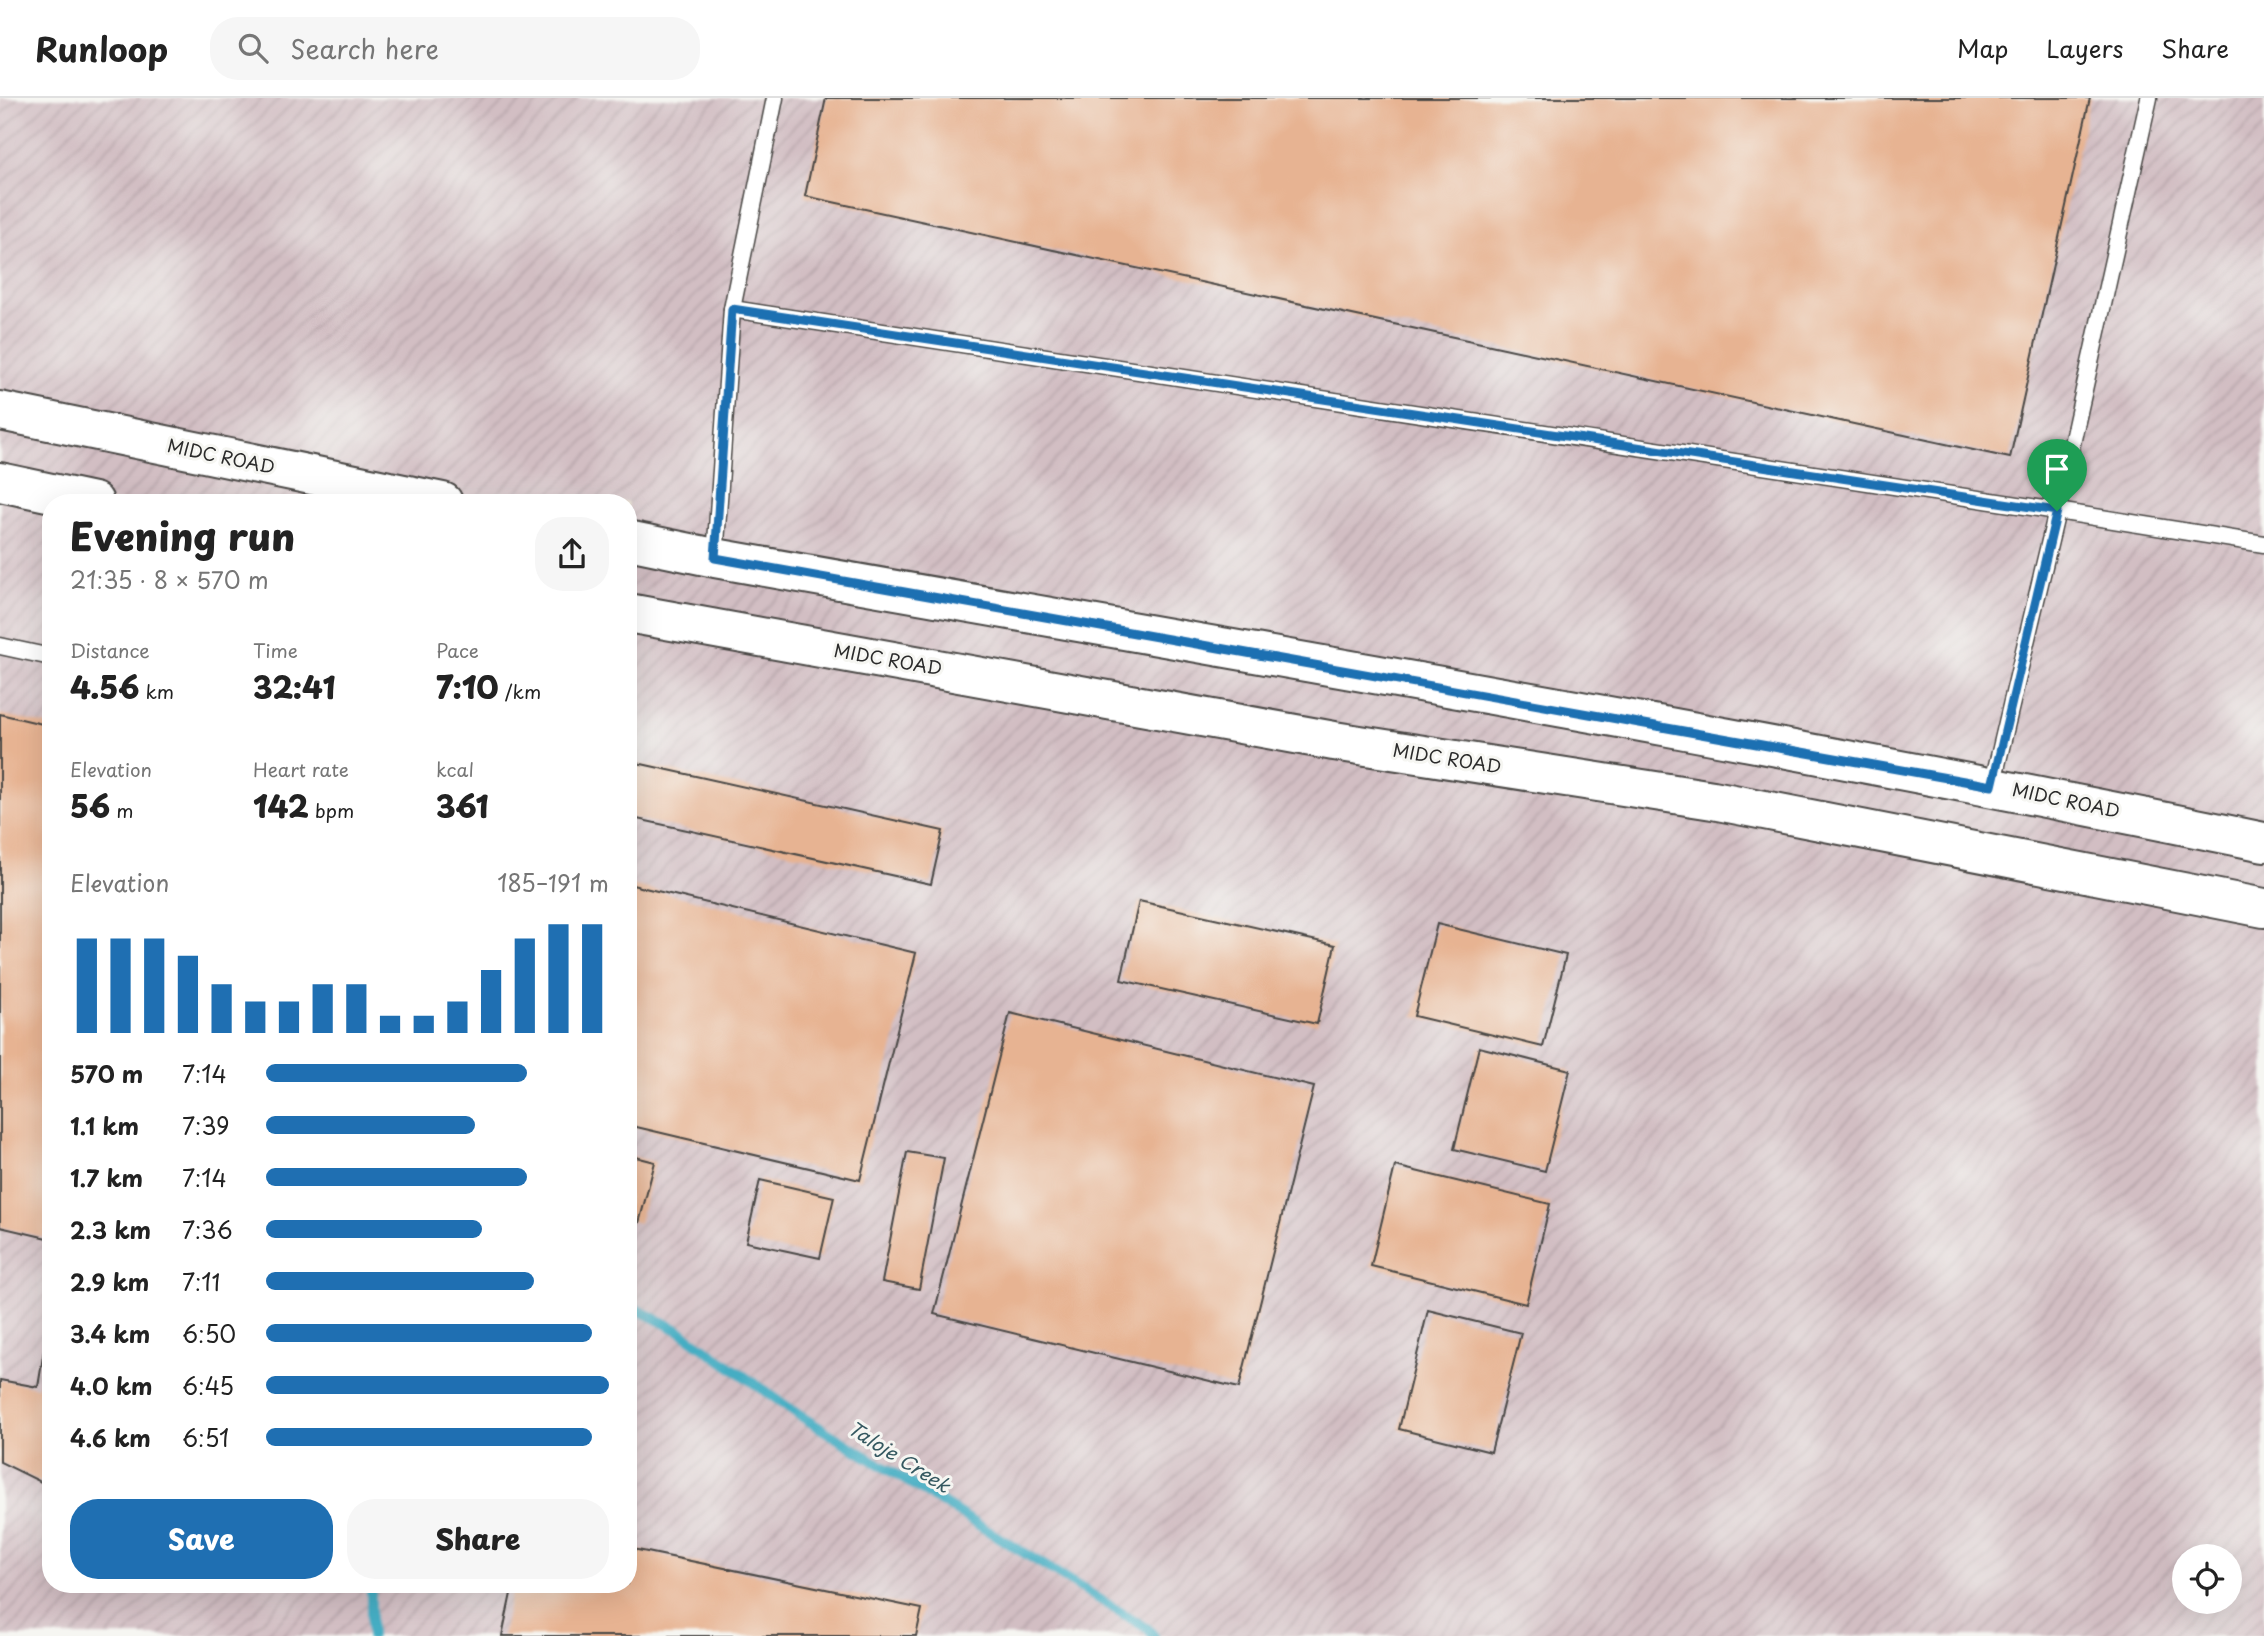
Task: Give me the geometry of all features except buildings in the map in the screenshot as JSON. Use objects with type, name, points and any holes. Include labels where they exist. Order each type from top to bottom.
[{"type":"main road","name":"MIDC ROAD","points":[[0,411],[404,494]]},
{"type":"main road","points":[[0,482],[56,494]]},
{"type":"main road","name":"MIDC ROAD","points":[[637,542],[1992,786],[2264,842]]},
{"type":"main road","name":"MIDC ROAD","points":[[637,615],[1334,741],[1713,800],[2264,908]]},
{"type":"lane","points":[[715,558],[732,309],[775,98]]},
{"type":"lane","points":[[1992,786],[2057,511],[2149,98]]},
{"type":"lane","points":[[732,309],[2264,544]]},
{"type":"lane","points":[[0,646],[42,655]]},
{"type":"shaded area","points":[[0,98],[2264,98],[2264,1636],[0,1636]]},
{"type":"waterway","name":"Taloje Creek","points":[[637,1310],[680,1331],[799,1415],[1148,1629],[1154,1636]]},
{"type":"waterway","name":"Taloje Creek","points":[[371,1593],[371,1636]]},
{"type":"route","points":[[732,309],[2057,511],[1992,786],[715,558],[732,309]]}]
